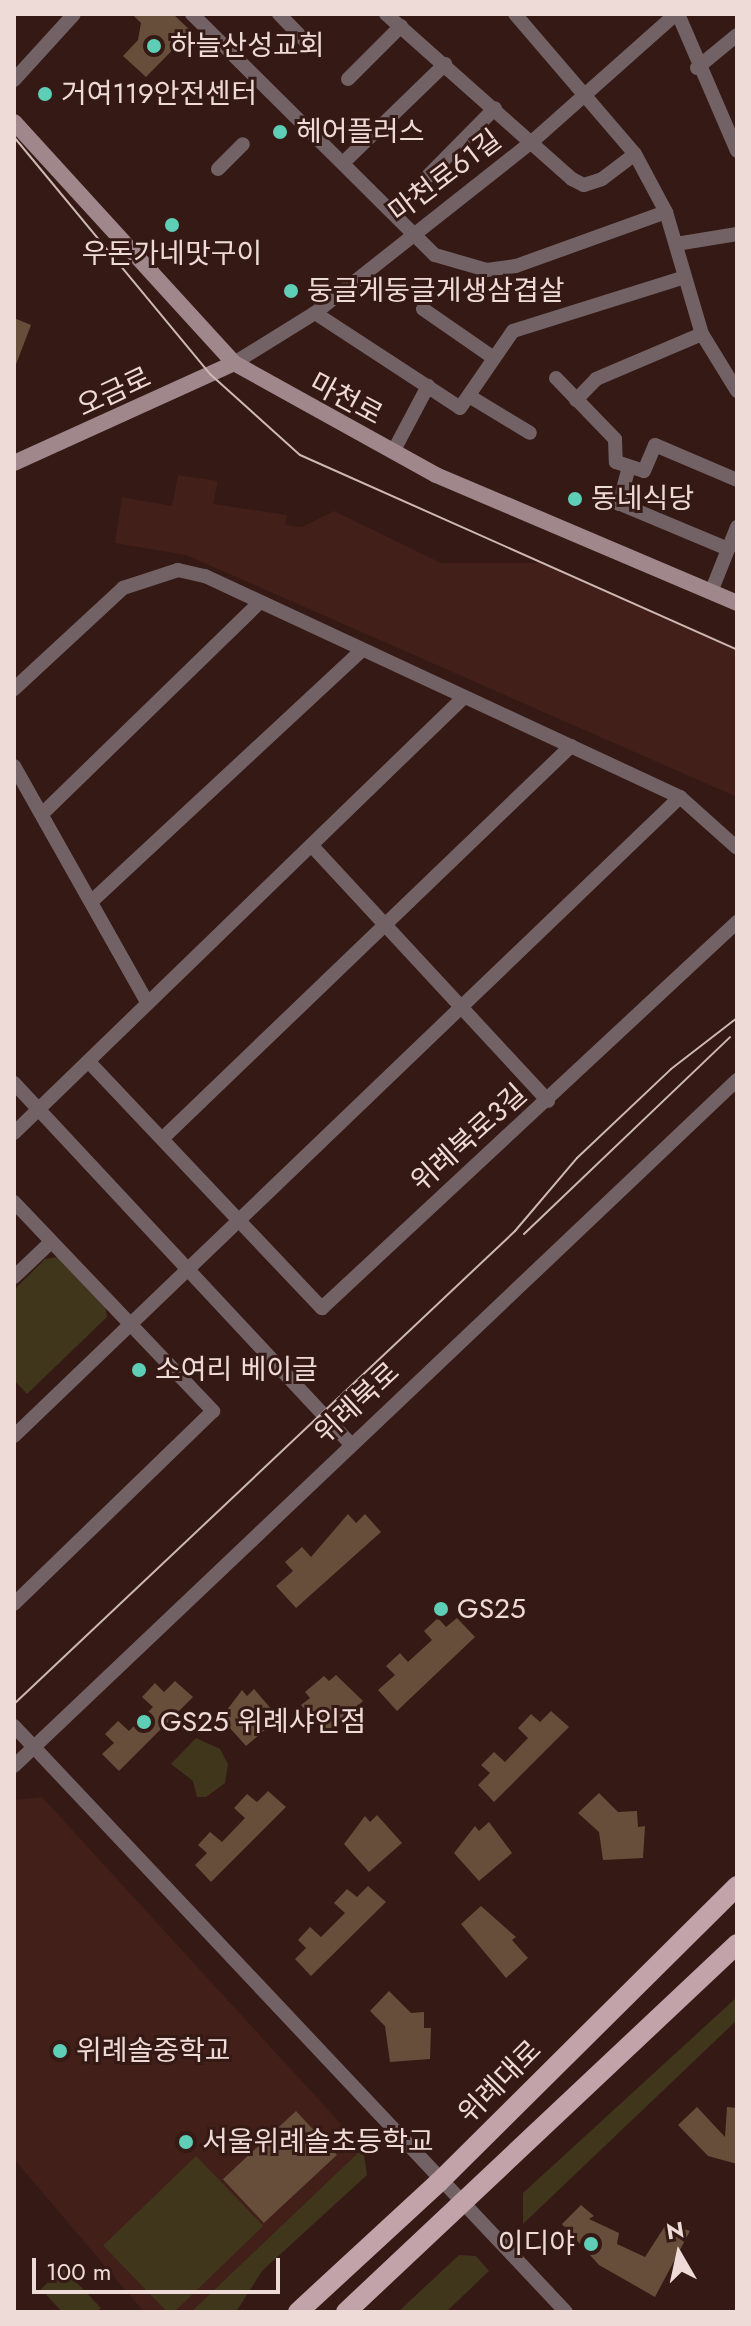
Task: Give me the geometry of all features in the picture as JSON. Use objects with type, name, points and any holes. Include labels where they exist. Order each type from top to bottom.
[{"type":"main road","name":"마천로","points":[[14,122],[234,363],[393,452],[737,603]]},
{"type":"main road","name":"오금로","points":[[14,463],[234,363]]},
{"type":"main road","name":"위례대로","points":[[298,2312],[439,2182],[737,1886]]},
{"type":"main road","points":[[346,2312],[463,2206],[737,1944]]},
{"type":"street","points":[[14,80],[74,14]]},
{"type":"street","points":[[192,14],[435,255],[487,270],[516,266],[666,212]]},
{"type":"street","points":[[279,14],[309,45]]},
{"type":"street","points":[[386,14],[584,185],[635,154]]},
{"type":"street","points":[[515,14],[588,94],[635,154],[666,212],[702,334],[737,391]]},
{"type":"street","points":[[677,14],[697,68],[737,151]]},
{"type":"street","name":"마천로61길","points":[[234,363],[315,313],[413,232],[534,140],[677,14]]},
{"type":"street","points":[[348,79],[401,26]]},
{"type":"street","points":[[697,68],[737,35]]},
{"type":"street","points":[[344,162],[445,64]]},
{"type":"street","points":[[426,178],[495,108]]},
{"type":"street","points":[[218,169],[243,144]]},
{"type":"street","points":[[676,244],[737,234]]},
{"type":"street","points":[[315,313],[460,408],[491,356],[513,331],[685,277]]},
{"type":"street","points":[[423,309],[491,356]]},
{"type":"street","points":[[576,400],[596,379],[702,334]]},
{"type":"street","points":[[556,378],[615,439],[616,462],[644,471],[655,445],[737,480]]},
{"type":"street","points":[[393,452],[428,386]]},
{"type":"street","points":[[469,396],[530,433]]},
{"type":"street","points":[[619,504],[629,467]]},
{"type":"street","points":[[599,495],[728,549]]},
{"type":"street","points":[[711,592],[737,527]]},
{"type":"street","points":[[14,689],[123,588],[149,575],[178,570],[205,576],[360,652],[680,797],[737,848]]},
{"type":"street","points":[[42,814],[259,603]]},
{"type":"street","points":[[92,901],[360,652]]},
{"type":"street","points":[[14,1133],[147,1002],[313,847],[463,698]]},
{"type":"street","points":[[163,1138],[571,746]]},
{"type":"street","points":[[14,766],[147,1002]]},
{"type":"street","points":[[14,1436],[128,1322],[239,1221],[680,797]]},
{"type":"street","points":[[313,847],[460,1010],[548,1101]]},
{"type":"street","name":"위례북로3길","points":[[239,1221],[322,1308],[737,922]]},
{"type":"street","points":[[89,1062],[239,1221]]},
{"type":"street","name":"위례북로","points":[[14,1766],[737,1080]]},
{"type":"street","points":[[14,1083],[351,1444]]},
{"type":"street","points":[[14,1202],[213,1411],[14,1604]]},
{"type":"street","points":[[14,1277],[51,1242]]},
{"type":"street","points":[[14,1726],[439,2182],[566,2312]]},
{"type":"shaded area","points":[[178,475],[218,481],[213,504],[287,515],[285,525],[302,527],[334,511],[441,563],[542,563],[737,647],[737,797],[186,555],[115,543],[122,497],[172,506]]},
{"type":"shaded area","points":[[59,1257],[105,1306],[107,1317],[27,1394],[14,1380],[14,1290],[45,1259]]},
{"type":"shaded area","points":[[196,1738],[220,1749],[228,1764],[225,1783],[206,1797],[197,1797],[193,1781],[171,1764]]},
{"type":"shaded area","name":"서울위례솔초등학교","points":[[42,1797],[363,2148],[191,2312],[144,2312],[14,2159],[14,1800]]},
{"type":"shaded area","points":[[737,1997],[737,2020],[523,2224],[523,2193]]},
{"type":"shaded area","points":[[363,2148],[367,2175],[262,2271],[236,2312],[191,2312]]},
{"type":"shaded area","points":[[196,2156],[263,2226],[174,2312],[167,2312],[103,2246]]},
{"type":"shaded area","points":[[459,2255],[476,2256],[489,2271],[446,2312],[398,2312]]},
{"type":"shaded area","points":[[63,2268],[101,2308],[96,2312],[62,2312],[41,2289]]},
{"type":"building","name":"하늘산성교회","points":[[132,14],[173,14],[191,31],[146,77],[123,56],[138,40],[141,23]]},
{"type":"building","points":[[14,318],[31,325],[15,367],[14,367]]},
{"type":"building","points":[[348,1514],[356,1523],[365,1514],[381,1532],[296,1608],[276,1586],[293,1571],[285,1562],[302,1547],[311,1557]]},
{"type":"building","points":[[438,1618],[446,1627],[457,1618],[475,1637],[397,1711],[378,1690],[395,1675],[386,1666],[400,1653],[408,1662],[432,1640],[424,1631]]},
{"type":"building","points":[[336,1675],[363,1701],[326,1733],[301,1705],[310,1698],[305,1692],[324,1676],[329,1681]]},
{"type":"building","points":[[175,1681],[193,1697],[119,1771],[102,1754],[114,1743],[105,1734],[118,1721],[129,1731],[153,1707],[142,1697],[155,1683],[164,1692]]},
{"type":"building","points":[[254,1689],[279,1718],[246,1746],[221,1718],[242,1690],[247,1696]]},
{"type":"building","points":[[551,1711],[569,1727],[494,1802],[478,1785],[490,1773],[481,1765],[494,1752],[505,1762],[528,1738],[518,1728],[531,1714],[540,1722]]},
{"type":"building","points":[[268,1791],[286,1807],[211,1882],[195,1865],[207,1853],[198,1845],[210,1832],[222,1842],[245,1818],[234,1808],[247,1794],[257,1802]]},
{"type":"building","points":[[599,1793],[618,1812],[637,1811],[638,1827],[645,1826],[643,1858],[603,1860],[599,1832],[578,1813]]},
{"type":"building","points":[[377,1815],[402,1843],[369,1872],[344,1844],[365,1816],[370,1822]]},
{"type":"building","points":[[489,1822],[512,1853],[479,1881],[454,1853],[475,1826],[479,1831]]},
{"type":"building","points":[[368,1886],[386,1902],[311,1976],[295,1959],[306,1948],[298,1940],[310,1927],[321,1937],[345,1913],[334,1903],[347,1889],[357,1897]]},
{"type":"building","points":[[481,1906],[516,1937],[512,1940],[528,1958],[506,1978],[461,1924]]},
{"type":"building","points":[[389,1991],[411,2013],[424,2012],[424,2028],[431,2028],[430,2059],[390,2062],[385,2026],[370,2011]]},
{"type":"building","points":[[697,2107],[725,2137],[727,2107],[737,2108],[737,2164],[708,2156],[678,2125]]},
{"type":"building","points":[[296,2111],[337,2155],[264,2223],[223,2179]]},
{"type":"building","points":[[581,2205],[594,2216],[589,2219],[619,2233],[617,2244],[645,2257],[667,2223],[690,2231],[655,2297],[599,2265],[562,2224]]},
{"type":"tram line","points":[[14,137],[210,374],[300,455],[737,650]]},
{"type":"tram line","points":[[14,1704],[515,1231],[577,1158],[671,1069],[737,1018]]},
{"type":"tram line","points":[[524,1234],[730,1037]]},
{"type":"place","name":"하늘산성교회","points":[[154,46]]},
{"type":"place","name":"거여119안전센터","points":[[45,94]]},
{"type":"place","name":"헤어플러스","points":[[280,132]]},
{"type":"place","name":"우돈가네맛구이","points":[[172,225]]},
{"type":"place","name":"둥글게둥글게생삼겹살","points":[[291,291]]},
{"type":"place","name":"동네식당","points":[[575,499]]},
{"type":"place","name":"소여리 베이글","points":[[139,1370]]},
{"type":"place","name":"GS25","points":[[441,1609]]},
{"type":"place","name":"GS25 위례샤인점","points":[[144,1722]]},
{"type":"place","name":"위례솔중학교","points":[[60,2051]]},
{"type":"place","name":"서울위례솔초등학교","points":[[186,2142]]},
{"type":"place","name":"이디야","points":[[591,2244]]}]
